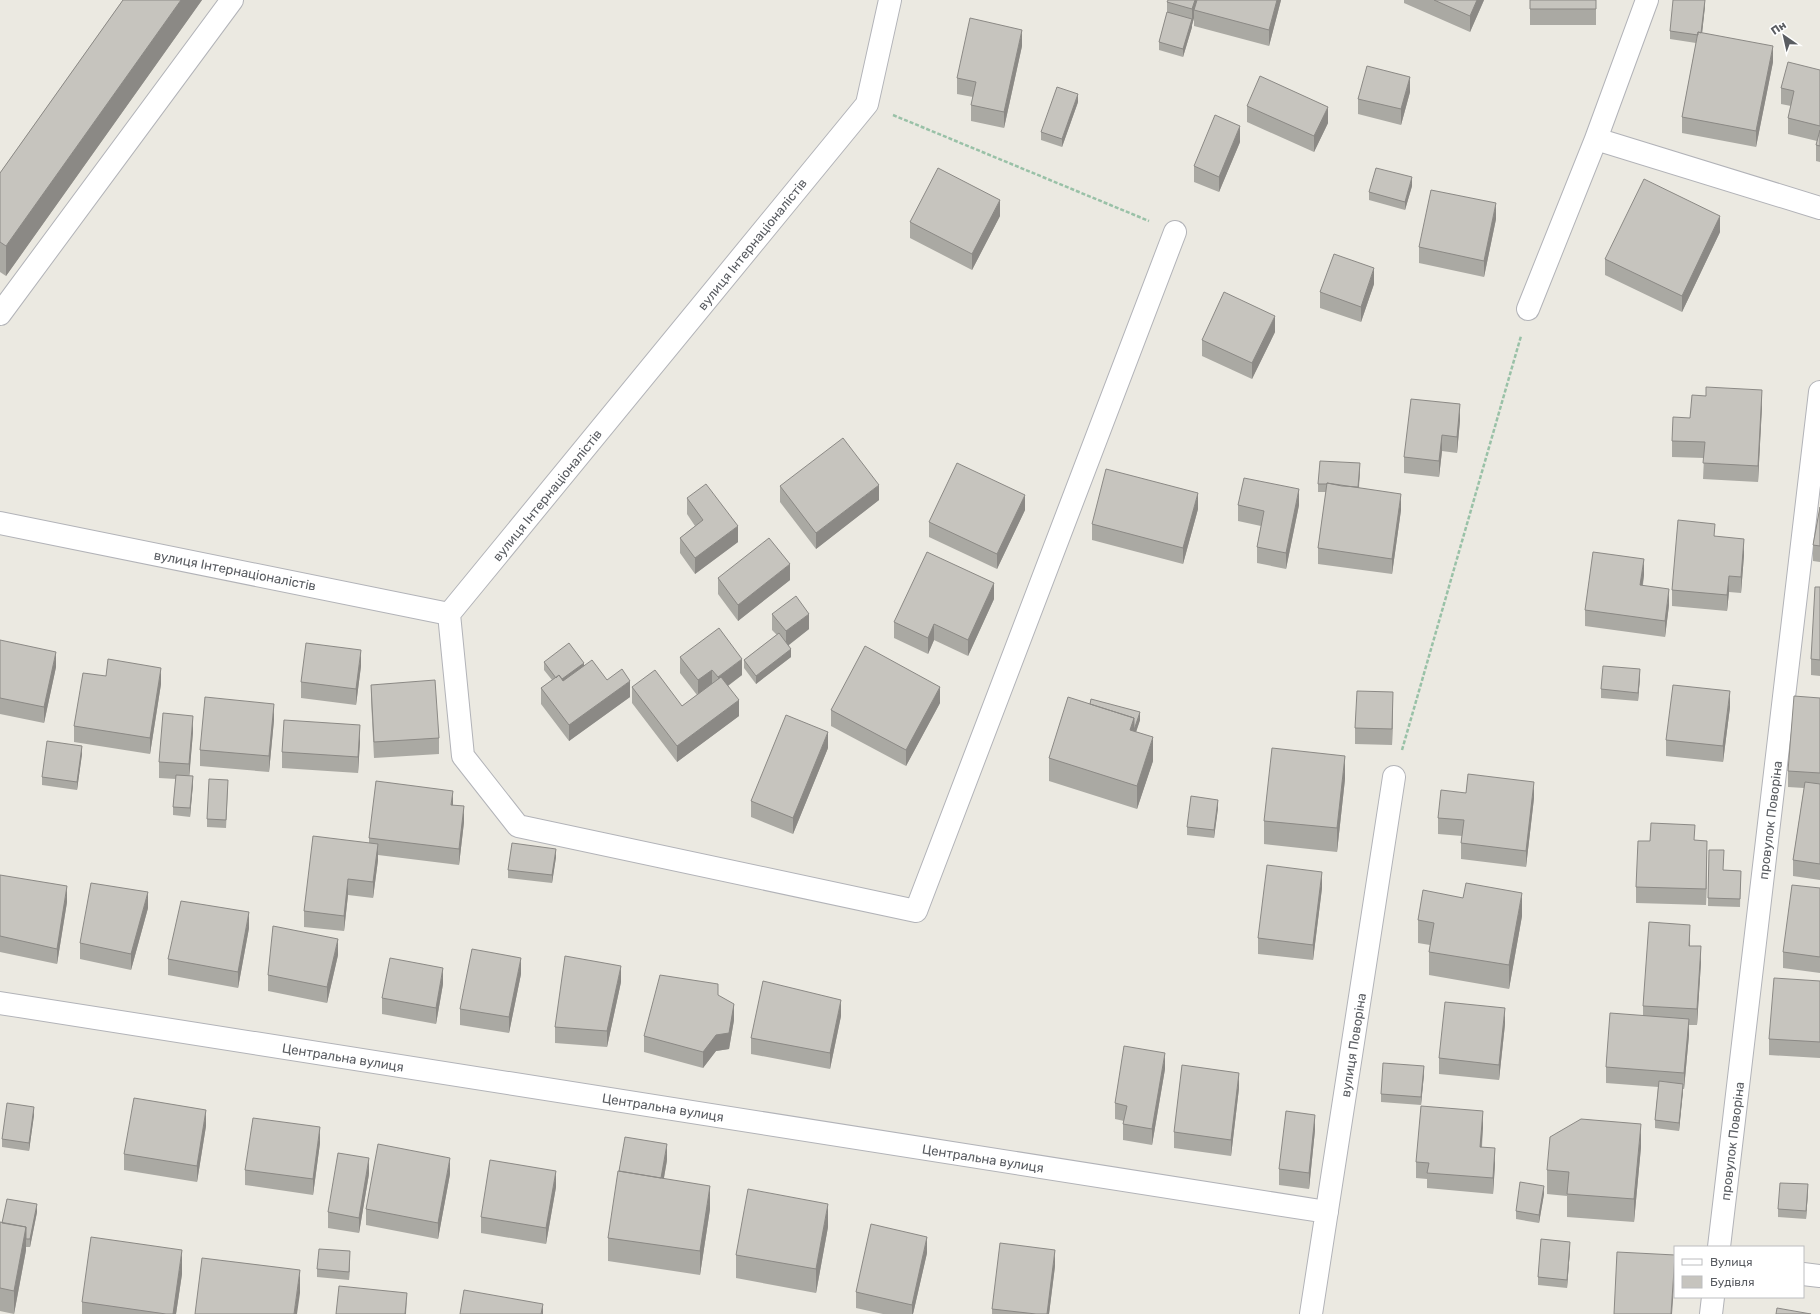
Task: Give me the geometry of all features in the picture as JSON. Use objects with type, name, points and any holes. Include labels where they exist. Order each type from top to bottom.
[{"type":"street","points":[[0,314],[232,0]]},
{"type":"street","name":"вулиця Інтернаціоналістів","points":[[0,523],[449,614],[867,104],[890,0]]},
{"type":"street","points":[[1528,309],[1596,139],[1647,0]]},
{"type":"street","points":[[1596,139],[1820,208]]},
{"type":"street","points":[[449,614],[463,756],[518,826],[916,911],[1175,232]]},
{"type":"street","name":"провулок Поворіна","points":[[1719,1246],[1820,392]]},
{"type":"street","name":"вулиця Поворіна","points":[[1311,1314],[1394,777]]},
{"type":"street","name":"Центральна вулиця","points":[[0,1002],[1327,1212]]},
{"type":"street","points":[[1804,1274],[1820,1276]]},
{"type":"street","points":[[1712,1314],[1713,1298]]},
{"type":"path","points":[[867,104],[1175,232]]},
{"type":"path","points":[[1394,777],[1528,309]]},
{"type":"building","points":[[123,0],[181,0],[6,246],[0,242],[0,173]]},
{"type":"building","points":[[1168,0],[1195,0],[1192,9],[1167,2]]},
{"type":"building","points":[[1197,0],[1277,0],[1269,30],[1194,10]]},
{"type":"building","points":[[1434,0],[1477,0],[1470,16]]},
{"type":"building","points":[[1530,0],[1596,0],[1596,9],[1530,9]]},
{"type":"building","points":[[1673,0],[1705,0],[1701,33],[1698,32],[1698,35],[1670,31]]},
{"type":"building","points":[[1167,12],[1192,19],[1183,49],[1159,42]]},
{"type":"building","points":[[970,18],[1022,30],[1004,112],[971,105],[976,82],[957,78]]},
{"type":"building","points":[[1698,32],[1773,46],[1756,131],[1682,117]]},
{"type":"building","points":[[1788,62],[1820,70],[1820,126],[1788,118],[1794,91],[1781,88]]},
{"type":"building","points":[[1367,66],[1410,77],[1401,109],[1358,99]]},
{"type":"building","points":[[1260,76],[1328,107],[1314,136],[1247,106]]},
{"type":"building","points":[[1057,87],[1078,94],[1062,139],[1041,132]]},
{"type":"building","points":[[1215,115],[1240,126],[1219,177],[1194,166]]},
{"type":"building","points":[[1820,130],[1820,146],[1816,145]]},
{"type":"building","points":[[938,168],[1000,200],[972,254],[910,222]]},
{"type":"building","points":[[1376,168],[1412,177],[1405,202],[1369,192]]},
{"type":"building","points":[[1644,179],[1720,216],[1682,296],[1605,259]]},
{"type":"building","points":[[1431,190],[1496,203],[1484,261],[1419,247]]},
{"type":"building","points":[[1334,254],[1374,268],[1361,307],[1320,292]]},
{"type":"building","points":[[1224,292],[1275,316],[1252,363],[1202,340]]},
{"type":"building","points":[[1706,387],[1762,390],[1758,466],[1703,463],[1705,442],[1672,441],[1673,417],[1690,418],[1692,395],[1706,396]]},
{"type":"building","points":[[1411,399],[1460,404],[1457,437],[1442,435],[1439,461],[1404,457]]},
{"type":"building","points":[[843,438],[879,485],[816,533],[780,486]]},
{"type":"building","points":[[1320,461],[1360,463],[1358,487],[1327,483],[1318,484]]},
{"type":"building","points":[[957,463],[1025,495],[997,554],[929,522]]},
{"type":"building","points":[[1106,469],[1198,493],[1183,548],[1092,524]]},
{"type":"building","points":[[1244,478],[1299,489],[1286,553],[1257,547],[1264,511],[1238,505]]},
{"type":"building","points":[[1327,483],[1401,494],[1392,559],[1318,548]]},
{"type":"building","points":[[706,484],[738,526],[695,558],[680,538],[703,520],[687,498]]},
{"type":"building","points":[[1820,507],[1820,546],[1813,545]]},
{"type":"building","points":[[1678,520],[1715,524],[1714,536],[1744,539],[1741,577],[1729,576],[1727,595],[1672,590]]},
{"type":"building","points":[[769,538],[790,564],[738,605],[718,578]]},
{"type":"building","points":[[927,552],[994,583],[968,640],[934,624],[928,638],[894,622]]},
{"type":"building","points":[[1593,552],[1644,559],[1640,585],[1669,589],[1665,621],[1585,610]]},
{"type":"building","points":[[1815,587],[1820,587],[1820,660],[1811,659]]},
{"type":"building","points":[[796,596],[809,614],[786,631],[772,614]]},
{"type":"building","points":[[719,628],[742,659],[718,677],[712,670],[698,680],[680,657]]},
{"type":"building","points":[[779,633],[791,649],[756,676],[744,660]]},
{"type":"building","points":[[0,640],[56,652],[44,707],[0,698]]},
{"type":"building","points":[[306,643],[361,650],[356,689],[301,682]]},
{"type":"building","points":[[569,643],[584,663],[562,679],[559,675],[556,678],[544,662]]},
{"type":"building","points":[[865,646],[940,687],[906,750],[831,710]]},
{"type":"building","points":[[108,659],[161,668],[150,738],[74,726],[83,673],[106,676]]},
{"type":"building","points":[[592,660],[607,680],[622,669],[630,681],[569,725],[541,688],[559,675],[563,681]]},
{"type":"building","points":[[1603,666],[1640,669],[1638,693],[1601,689]]},
{"type":"building","points":[[655,670],[682,706],[721,677],[739,700],[677,746],[632,687]]},
{"type":"building","points":[[435,680],[439,738],[374,742],[371,685]]},
{"type":"building","points":[[1673,685],[1730,691],[1723,746],[1666,740]]},
{"type":"building","points":[[1357,691],[1393,692],[1392,729],[1355,728]]},
{"type":"building","points":[[1794,696],[1820,698],[1820,773],[1788,771]]},
{"type":"building","points":[[205,697],[274,704],[269,756],[200,750]]},
{"type":"building","points":[[1068,697],[1134,718],[1130,730],[1153,737],[1137,786],[1049,758]]},
{"type":"building","points":[[1091,699],[1140,712],[1134,730],[1134,718],[1090,704]]},
{"type":"building","points":[[163,713],[193,716],[189,764],[159,762]]},
{"type":"building","points":[[786,715],[828,732],[793,818],[751,801]]},
{"type":"building","points":[[284,720],[360,725],[358,757],[282,752]]},
{"type":"building","points":[[47,741],[82,746],[77,782],[42,777]]},
{"type":"building","points":[[1272,748],[1345,756],[1337,828],[1264,821]]},
{"type":"building","points":[[1468,774],[1534,782],[1526,851],[1461,843],[1464,820],[1438,818],[1441,790],[1466,793]]},
{"type":"building","points":[[176,775],[193,776],[190,808],[173,807]]},
{"type":"building","points":[[209,779],[228,780],[226,820],[207,819]]},
{"type":"building","points":[[376,781],[453,791],[451,805],[464,806],[459,849],[369,838]]},
{"type":"building","points":[[1805,782],[1820,784],[1820,864],[1793,860]]},
{"type":"building","points":[[1191,796],[1218,800],[1214,830],[1187,827]]},
{"type":"building","points":[[1651,823],[1695,825],[1694,840],[1707,841],[1706,889],[1636,887],[1638,841],[1650,841]]},
{"type":"building","points":[[313,836],[378,844],[373,882],[348,879],[344,916],[304,911]]},
{"type":"building","points":[[512,843],[556,849],[552,875],[508,870]]},
{"type":"building","points":[[1709,850],[1724,850],[1723,870],[1741,871],[1740,899],[1708,898]]},
{"type":"building","points":[[1267,865],[1322,872],[1313,945],[1258,938]]},
{"type":"building","points":[[0,875],[67,886],[57,949],[0,936]]},
{"type":"building","points":[[91,883],[148,892],[131,954],[80,943]]},
{"type":"building","points":[[1466,883],[1522,893],[1509,965],[1429,952],[1434,923],[1418,920],[1423,890],[1463,898]]},
{"type":"building","points":[[1792,885],[1820,888],[1820,957],[1783,952]]},
{"type":"building","points":[[181,901],[249,912],[238,972],[168,959]]},
{"type":"building","points":[[1649,922],[1690,925],[1689,946],[1701,946],[1697,1009],[1643,1006]]},
{"type":"building","points":[[273,926],[338,939],[327,987],[268,975]]},
{"type":"building","points":[[472,949],[521,958],[509,1017],[460,1009]]},
{"type":"building","points":[[565,956],[621,966],[607,1031],[555,1027]]},
{"type":"building","points":[[390,958],[443,968],[436,1008],[382,998]]},
{"type":"building","points":[[660,975],[718,984],[718,995],[734,1004],[729,1033],[716,1035],[703,1052],[644,1036]]},
{"type":"building","points":[[1774,978],[1820,981],[1820,1042],[1769,1039]]},
{"type":"building","points":[[763,981],[841,1000],[830,1053],[751,1038]]},
{"type":"building","points":[[1445,1002],[1505,1008],[1499,1065],[1439,1058]]},
{"type":"building","points":[[1610,1013],[1689,1019],[1684,1073],[1606,1067]]},
{"type":"building","points":[[1124,1046],[1165,1053],[1152,1129],[1123,1124],[1127,1106],[1115,1103]]},
{"type":"building","points":[[1383,1063],[1424,1066],[1421,1097],[1381,1094]]},
{"type":"building","points":[[1182,1065],[1239,1073],[1231,1140],[1174,1132]]},
{"type":"building","points":[[1659,1081],[1683,1084],[1679,1123],[1655,1120]]},
{"type":"building","points":[[134,1098],[206,1110],[197,1166],[124,1154]]},
{"type":"building","points":[[7,1103],[34,1107],[29,1143],[2,1139]]},
{"type":"building","points":[[1421,1106],[1483,1111],[1480,1147],[1495,1148],[1493,1178],[1427,1173],[1429,1163],[1416,1162]]},
{"type":"building","points":[[1286,1111],[1315,1115],[1309,1173],[1279,1169]]},
{"type":"building","points":[[253,1118],[320,1127],[313,1179],[245,1170]]},
{"type":"building","points":[[1581,1119],[1641,1124],[1634,1199],[1567,1194],[1569,1172],[1547,1170],[1550,1137]]},
{"type":"building","points":[[625,1137],[667,1144],[661,1178],[619,1171]]},
{"type":"building","points":[[378,1144],[450,1158],[438,1223],[366,1209]]},
{"type":"building","points":[[338,1153],[369,1158],[359,1218],[328,1212]]},
{"type":"building","points":[[490,1160],[556,1171],[546,1228],[481,1217]]},
{"type":"building","points":[[618,1171],[710,1186],[700,1251],[608,1238]]},
{"type":"building","points":[[1520,1182],[1544,1186],[1539,1215],[1516,1211]]},
{"type":"building","points":[[1780,1183],[1808,1184],[1806,1211],[1778,1209]]},
{"type":"building","points":[[748,1189],[828,1204],[816,1269],[736,1255]]},
{"type":"building","points":[[7,1199],[37,1204],[30,1239],[26,1239],[26,1227],[2,1223]]},
{"type":"building","points":[[0,1222],[26,1227],[14,1291],[0,1288]]},
{"type":"building","points":[[871,1224],[927,1237],[912,1305],[856,1292]]},
{"type":"building","points":[[91,1237],[182,1250],[173,1314],[82,1302]]},
{"type":"building","points":[[1541,1239],[1570,1242],[1567,1280],[1538,1277]]},
{"type":"building","points":[[1000,1243],[1055,1250],[1047,1314],[992,1309]]},
{"type":"building","points":[[319,1249],[350,1251],[349,1272],[317,1269]]},
{"type":"building","points":[[1617,1252],[1674,1255],[1671,1314],[1614,1314]]},
{"type":"building","points":[[202,1258],[300,1270],[294,1314],[195,1314]]},
{"type":"building","points":[[339,1286],[407,1293],[405,1314],[336,1314]]},
{"type":"building","points":[[464,1290],[543,1304],[541,1314],[460,1314]]},
{"type":"building","points":[[1777,1308],[1811,1314],[1776,1314]]}]
